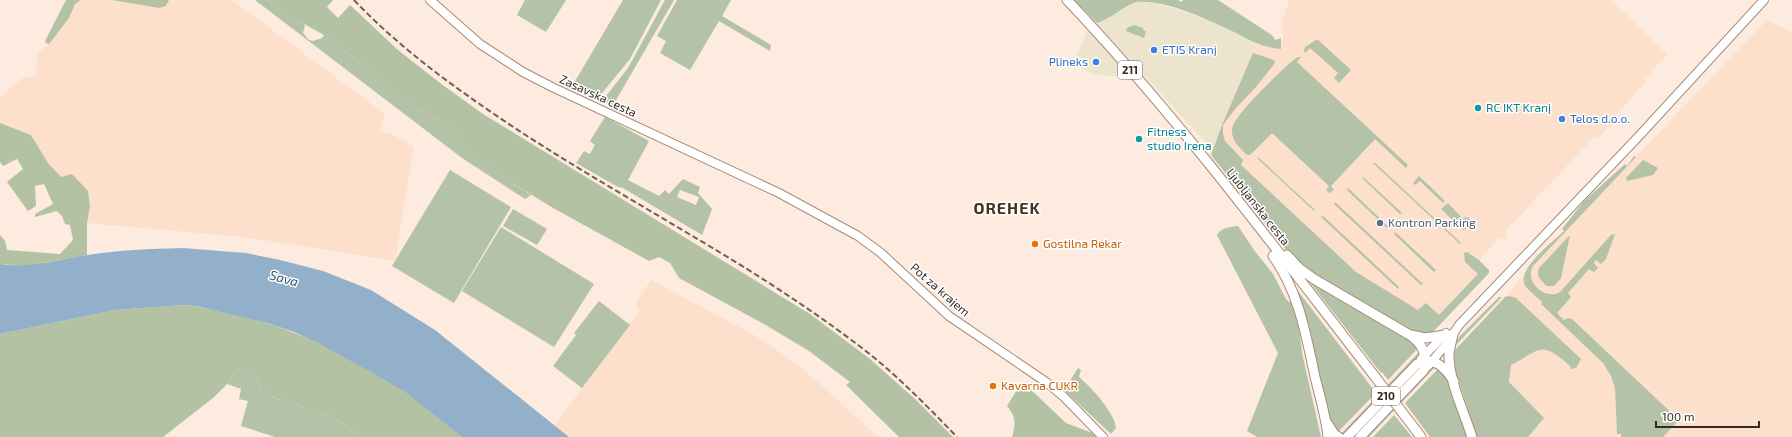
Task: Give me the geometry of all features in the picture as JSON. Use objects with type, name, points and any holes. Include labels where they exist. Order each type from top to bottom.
[{"type":"main road","name":"Ljubljanska cesta","points":[[1067,0],[1111,48],[1191,141],[1421,437]]},
{"type":"main road","name":"211","points":[[1263,233],[1275,240],[1295,264],[1314,279],[1418,341],[1424,363],[1438,362],[1454,381]]},
{"type":"main road","name":"211","points":[[1263,233],[1268,249],[1286,276],[1297,302],[1307,340],[1328,437]]},
{"type":"main road","name":"211","points":[[1408,334],[1425,338],[1449,334],[1449,355],[1454,381],[1472,437]]},
{"type":"main road","name":"210","points":[[1347,437],[1358,435],[1424,363]]},
{"type":"main road","name":"211","points":[[1324,416],[1331,429],[1339,437]]},
{"type":"street","name":"Zasavska cesta","points":[[430,0],[480,44],[523,72],[771,189]]},
{"type":"street","name":"210","points":[[1424,363],[1449,334],[1623,153],[1764,0]]},
{"type":"street","name":"Pot za krajem","points":[[771,189],[834,222],[868,243],[949,316],[1022,364],[1056,390],[1103,437]]},
{"type":"shaded area","points":[[81,0],[112,0],[159,8],[166,6],[169,0],[232,0],[385,114],[380,132],[390,133],[414,147],[395,261],[244,237],[87,223],[90,206],[88,191],[72,174],[61,177],[48,163],[31,135],[0,123],[0,98],[21,79],[36,75],[37,54],[49,44],[69,18],[75,4]]},
{"type":"shaded area","points":[[1289,0],[1611,0],[1667,55],[1644,80],[1646,82],[1609,122],[1612,124],[1600,137],[1595,136],[1510,226],[1505,232],[1507,235],[1505,239],[1499,238],[1479,260],[1487,271],[1429,328],[1422,329],[1215,152],[1222,125],[1257,43],[1268,48],[1281,49],[1283,40],[1282,21]]},
{"type":"shaded area","points":[[1136,2],[1155,3],[1176,9],[1208,20],[1257,43],[1222,125],[1215,152],[1140,71],[1131,77],[1097,75],[1081,69],[1077,56],[1088,29]]},
{"type":"shaded area","points":[[1767,20],[1792,32],[1792,437],[1478,437],[1453,364],[1454,353],[1573,222]]},
{"type":"shaded area","points":[[651,280],[756,336],[790,359],[878,437],[569,437],[555,425],[640,310],[635,304]]},
{"type":"green space","points":[[66,0],[81,0],[75,4],[69,18],[49,44],[46,43],[45,41]]},
{"type":"green space","points":[[112,0],[169,0],[166,6],[159,8]]},
{"type":"green space","points":[[255,0],[268,0],[305,25],[303,33],[309,40],[313,41],[322,38],[324,35],[370,70],[396,95],[447,125],[481,160],[505,179],[531,195],[525,199],[462,158]]},
{"type":"green space","points":[[268,0],[333,0],[327,7],[338,18],[350,5],[398,50],[483,114],[810,314],[870,359],[916,400],[953,437],[899,437],[846,385],[850,382],[809,351],[764,324],[679,278],[670,263],[659,257],[649,261],[555,209],[505,179],[480,160],[447,125],[396,95],[370,70],[324,35],[295,19]]},
{"type":"green space","points":[[525,0],[566,0],[546,32],[517,15]]},
{"type":"green space","points":[[623,0],[661,0],[630,59],[598,98],[592,94],[571,88]]},
{"type":"green space","points":[[665,0],[674,0],[612,107],[603,100],[628,68]]},
{"type":"green space","points":[[677,0],[731,0],[722,16],[771,45],[770,51],[719,21],[690,70],[660,53],[666,41],[657,36]]},
{"type":"green space","points":[[1074,0],[1178,0],[1182,2],[1183,0],[1218,0],[1273,36],[1275,40],[1281,38],[1281,49],[1258,44],[1213,22],[1188,12],[1162,4],[1149,2],[1133,3],[1097,23]]},
{"type":"green space","points":[[1134,25],[1143,28],[1144,31],[1146,31],[1144,38],[1126,31],[1127,28]]},
{"type":"green space","points":[[1318,40],[1351,70],[1339,83],[1334,78],[1338,73],[1310,48],[1305,53],[1305,47]]},
{"type":"green space","points":[[1253,53],[1274,60],[1275,63],[1223,125],[1225,141],[1243,160],[1241,165],[1356,272],[1418,310],[1426,303],[1439,315],[1478,274],[1465,262],[1464,253],[1467,252],[1479,260],[1489,270],[1489,273],[1431,334],[1417,334],[1347,297],[1294,260],[1211,155],[1222,125]]},
{"type":"green space","points":[[1298,57],[1301,57],[1297,62],[1408,165],[1406,168],[1375,139],[1331,186],[1334,190],[1329,193],[1326,190],[1329,186],[1272,133],[1250,155],[1247,155],[1236,144],[1232,133],[1234,123],[1257,95]]},
{"type":"green space","points":[[605,117],[649,141],[628,180],[659,196],[665,190],[669,194],[683,179],[700,187],[698,193],[712,209],[702,235],[623,188],[618,187],[576,163],[584,151],[590,154],[595,145],[590,141]],"holes":[[[680,190],[699,197],[696,205],[677,197]]]},
{"type":"green space","points":[[0,123],[31,135],[48,163],[61,177],[72,174],[88,191],[90,206],[87,223],[87,255],[26,266],[0,264],[0,235],[5,241],[7,250],[60,254],[73,240],[70,225],[65,224],[62,216],[57,211],[35,217],[35,214],[53,204],[44,184],[35,186],[36,206],[28,211],[7,182],[23,169],[17,159],[3,166],[0,162]]},
{"type":"green space","points":[[1634,156],[1636,157],[1533,266],[1531,278],[1534,284],[1542,292],[1554,294],[1560,292],[1611,235],[1615,234],[1606,259],[1601,264],[1596,260],[1594,263],[1598,268],[1594,272],[1589,269],[1568,293],[1571,297],[1557,313],[1564,320],[1568,318],[1572,319],[1679,420],[1663,437],[1621,437],[1621,434],[1617,434],[1615,388],[1611,376],[1603,363],[1529,291],[1524,280],[1525,273],[1536,257],[1564,231],[1562,229],[1584,201],[1625,164],[1627,166]]},
{"type":"green space","points":[[1258,157],[1315,210],[1314,211],[1257,158]]},
{"type":"green space","points":[[1643,160],[1658,168],[1653,175],[1627,181],[1626,178]]},
{"type":"green space","points":[[1374,162],[1461,243],[1460,244],[1373,163]]},
{"type":"green space","points":[[450,170],[511,207],[454,303],[392,266]]},
{"type":"green space","points":[[1419,176],[1445,201],[1443,203],[1420,181],[1415,185],[1413,183]]},
{"type":"green space","points":[[1363,177],[1402,213],[1400,214],[1362,178]]},
{"type":"green space","points":[[1348,188],[1389,227],[1387,228],[1347,190]]},
{"type":"green space","points":[[1335,202],[1423,284],[1421,285],[1334,204]]},
{"type":"green space","points":[[1448,203],[1463,219],[1466,217],[1470,219],[1471,222],[1466,229],[1463,230],[1441,209]]},
{"type":"green space","points":[[513,209],[547,229],[537,245],[503,226]]},
{"type":"green space","points":[[1323,216],[1399,287],[1398,289],[1321,217]]},
{"type":"green space","points":[[1238,226],[1254,250],[1273,274],[1286,299],[1289,302],[1293,299],[1302,332],[1300,334],[1302,353],[1321,437],[1257,437],[1247,431],[1278,353],[1217,235],[1224,229]]},
{"type":"green space","points":[[501,227],[594,284],[554,347],[462,291]]},
{"type":"green space","points":[[1395,232],[1436,270],[1434,272],[1394,234]]},
{"type":"green space","points":[[1570,235],[1561,278],[1554,286],[1547,286],[1538,274],[1539,268]]},
{"type":"green space","points":[[1308,280],[1414,342],[1418,348],[1388,380]]},
{"type":"green space","points":[[1295,287],[1376,393],[1337,433],[1328,418]]},
{"type":"green space","points":[[1509,296],[1516,298],[1581,359],[1576,368],[1571,369],[1570,366],[1560,358],[1546,350],[1541,350],[1535,351],[1511,365],[1509,382],[1544,418],[1528,437],[1477,437],[1453,364],[1453,356],[1455,350],[1505,297]]},
{"type":"green space","points":[[1499,297],[1502,297],[1454,347],[1459,337]]},
{"type":"green space","points":[[599,301],[630,325],[582,388],[553,366],[576,335],[574,333]]},
{"type":"green space","points":[[184,305],[214,309],[243,316],[300,335],[327,347],[380,376],[405,392],[462,437],[363,437],[330,415],[312,412],[293,402],[276,399],[259,387],[260,385],[250,374],[244,370],[237,369],[227,384],[213,398],[163,437],[0,437],[0,334],[115,310]]},
{"type":"green space","points":[[1420,351],[1421,354],[1344,436],[1340,435]]},
{"type":"green space","points":[[1434,364],[1437,365],[1369,437],[1365,437]]},
{"type":"green space","points":[[1440,367],[1450,381],[1454,390],[1469,437],[1430,437],[1405,403]]},
{"type":"green space","points":[[1078,368],[1081,370],[1079,377],[1096,394],[1107,408],[1115,422],[1116,428],[1111,434],[1064,390]]},
{"type":"green space","points":[[237,369],[244,370],[250,374],[260,385],[259,387],[276,399],[293,402],[312,412],[330,415],[363,437],[275,437],[241,426],[248,401],[239,399],[241,389],[227,384]]},
{"type":"green space","points":[[1022,387],[1030,389],[1066,423],[1095,434],[1098,437],[1012,437],[1014,417],[1007,406],[1018,388]]},
{"type":"green space","points":[[1394,415],[1412,437],[1373,437]]},
{"type":"water","name":"Sava","points":[[182,248],[246,253],[280,260],[323,271],[371,290],[435,330],[569,437],[462,437],[405,392],[318,343],[294,332],[267,323],[201,307],[184,305],[115,310],[0,334],[0,264],[22,265],[44,263],[111,252]]},
{"type":"railway","points":[[354,0],[415,56],[506,122],[584,171],[754,273],[838,330],[871,355],[897,378],[957,437]]},
{"type":"place","name":"ETIS Kranj","points":[[1154,50]]},
{"type":"place","name":"Plineks","points":[[1096,62]]},
{"type":"place","name":"RC IKT Kranj","points":[[1478,108]]},
{"type":"place","name":"Telos d.o.o.","points":[[1562,119]]},
{"type":"place","name":"Fitness studio Irena","points":[[1139,139]]},
{"type":"place","name":"Kontron Parking","points":[[1380,223]]},
{"type":"place","name":"Gostilna Rekar","points":[[1035,244]]},
{"type":"place","name":"Kavarna CUKR","points":[[993,386]]},
{"type":"district","name":"OREHEK","points":[[1007,208]]}]
